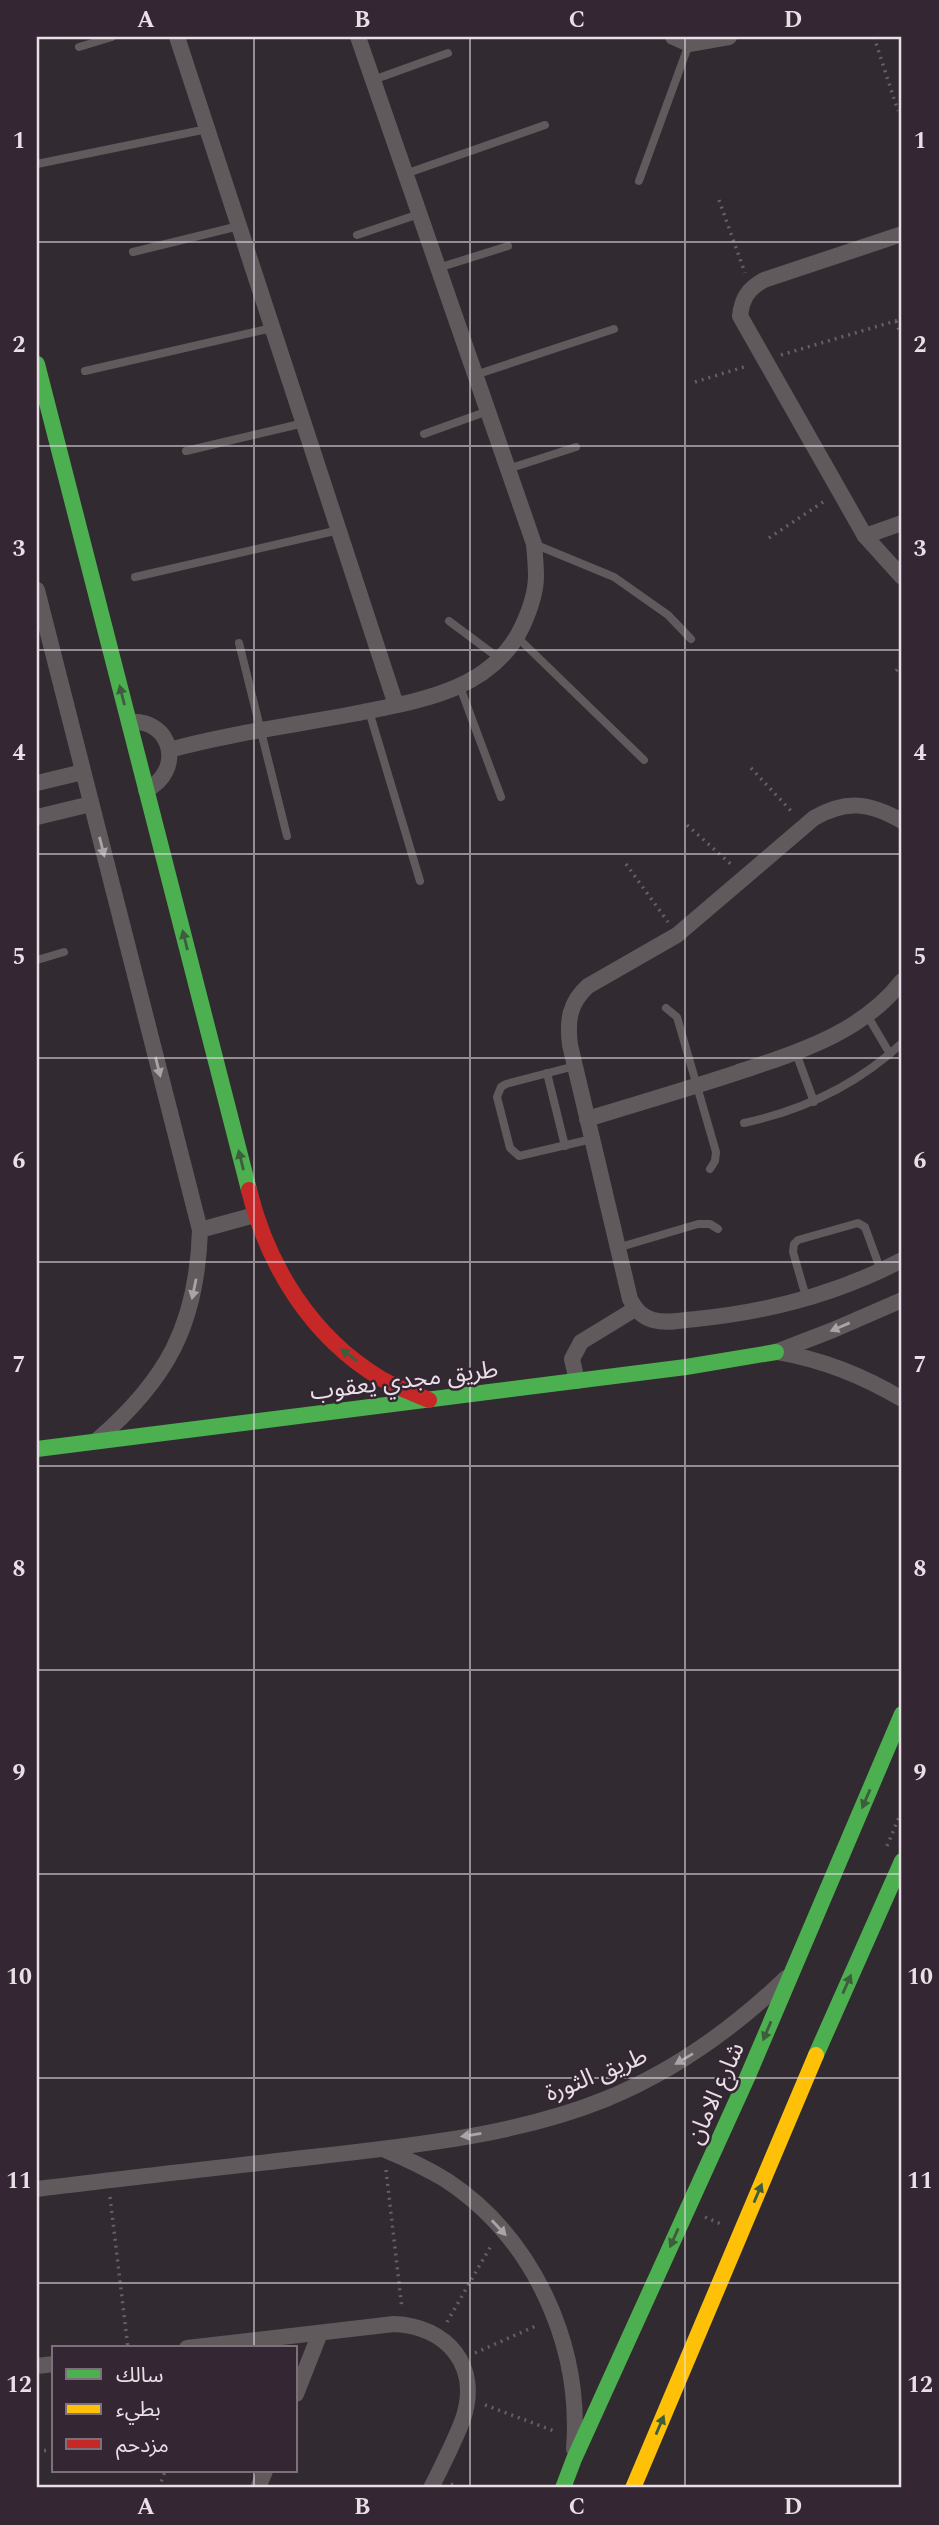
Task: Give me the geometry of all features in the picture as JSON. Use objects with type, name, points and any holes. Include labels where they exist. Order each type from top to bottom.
[{"type":"street","points":[[177,37],[396,705]]},
{"type":"street","points":[[169,750],[396,705],[460,687],[481,675],[500,659],[517,637],[529,611],[536,578],[534,544],[358,37]]},
{"type":"street","points":[[673,37],[689,44],[729,37]]},
{"type":"street","points":[[902,234],[764,280],[751,288],[742,301],[740,316],[865,536],[902,577]]},
{"type":"street","points":[[37,364],[255,1215],[275,1264],[303,1309],[339,1348],[381,1379],[429,1400]]},
{"type":"street","points":[[865,536],[902,523]]},
{"type":"street","points":[[37,590],[200,1230],[199,1268],[192,1299],[174,1348],[152,1384],[125,1415],[94,1442]]},
{"type":"street","points":[[129,722],[144,722],[158,730],[167,742],[168,767],[165,774],[146,790]]},
{"type":"street","points":[[37,783],[83,772]]},
{"type":"street","points":[[37,817],[91,804]]},
{"type":"street","points":[[902,821],[871,807],[847,806],[825,812],[677,934],[588,986],[572,1005],[568,1027],[617,1248],[635,1309],[651,1320],[663,1322],[723,1316],[806,1297],[857,1281],[902,1260]]},
{"type":"street","points":[[587,1119],[697,1086],[796,1053],[833,1037],[867,1015],[902,981]]},
{"type":"street","points":[[200,1230],[255,1215]]},
{"type":"street","name":"طريق مجدي يعقوب","points":[[37,1449],[687,1367],[776,1352],[902,1300]]},
{"type":"street","points":[[577,1381],[572,1359],[581,1342],[635,1309]]},
{"type":"street","name":"طريق مجدي يعقوب","points":[[776,1352],[842,1368],[874,1382],[902,1399]]},
{"type":"street","name":"شارع الامان","points":[[563,2488],[794,1970],[902,1714]]},
{"type":"street","points":[[882,1762],[902,1750]]},
{"type":"street","points":[[633,2488],[836,2008],[902,1861]]},
{"type":"street","name":"طريق الثورة","points":[[37,2189],[383,2149],[520,2126],[607,2099],[648,2080],[688,2057],[734,2024],[794,1970]]},
{"type":"street","name":"طريق الثورة","points":[[383,2149],[416,2163],[447,2181],[475,2203],[500,2228],[532,2270],[556,2318],[572,2378],[574,2459]]},
{"type":"street","points":[[205,2346],[404,2325],[416,2326],[439,2336],[451,2346],[460,2359],[466,2378],[467,2398],[463,2418],[432,2488]]},
{"type":"street","points":[[298,2389],[320,2333]]},
{"type":"lane","points":[[79,47],[112,37]]},
{"type":"lane","points":[[639,181],[689,44]]},
{"type":"lane","points":[[373,80],[448,53]]},
{"type":"lane","points":[[405,174],[545,125]]},
{"type":"lane","points":[[37,164],[207,129]]},
{"type":"lane","points":[[357,235],[419,214]]},
{"type":"lane","points":[[133,252],[239,226]]},
{"type":"lane","points":[[438,268],[508,246]]},
{"type":"lane","points":[[85,370],[272,328]]},
{"type":"lane","points":[[475,375],[614,328]]},
{"type":"lane","points":[[424,434],[488,411]]},
{"type":"lane","points":[[186,451],[304,423]]},
{"type":"lane","points":[[508,469],[576,447]]},
{"type":"lane","points":[[135,577],[339,530]]},
{"type":"lane","points":[[534,544],[614,577],[667,615],[691,639]]},
{"type":"lane","points":[[449,621],[500,659]]},
{"type":"lane","points":[[517,637],[643,760]]},
{"type":"lane","points":[[239,643],[287,836]]},
{"type":"lane","points":[[460,687],[501,797]]},
{"type":"lane","points":[[369,710],[420,881]]},
{"type":"lane","points":[[37,960],[64,953]]},
{"type":"lane","points":[[666,1008],[677,1017],[716,1152],[710,1169]]},
{"type":"lane","points":[[867,1015],[890,1054]]},
{"type":"lane","points":[[744,1123],[814,1102],[854,1081],[902,1042]]},
{"type":"lane","points":[[796,1053],[814,1102]]},
{"type":"lane","points":[[575,1066],[506,1084],[501,1087],[497,1097],[514,1153],[525,1156],[592,1139]]},
{"type":"lane","points":[[547,1073],[565,1146]]},
{"type":"lane","points":[[806,1297],[793,1252],[794,1244],[798,1240],[858,1223],[865,1227],[881,1271]]},
{"type":"lane","points":[[617,1248],[698,1224],[710,1224],[718,1229]]},
{"type":"path","points":[[874,37],[898,111]]},
{"type":"path","points":[[719,200],[751,288]]},
{"type":"path","points":[[695,382],[902,319]]},
{"type":"path","points":[[896,321],[902,340]]},
{"type":"path","points":[[769,538],[839,491]]},
{"type":"path","points":[[896,671],[902,664]]},
{"type":"path","points":[[751,768],[805,826]]},
{"type":"path","points":[[687,825],[746,878]]},
{"type":"path","points":[[626,864],[677,934]]},
{"type":"path","points":[[383,2149],[404,2325]]},
{"type":"path","points":[[108,2180],[128,2346]]},
{"type":"path","points":[[687,2208],[741,2234]]},
{"type":"path","points":[[439,2336],[500,2228]]},
{"type":"path","points":[[460,2359],[556,2318]]},
{"type":"path","points":[[467,2398],[575,2440]]},
{"type":"traffic: fast","points":[[37,364],[249,1190]]},
{"type":"traffic: fast","points":[[37,1449],[686,1367],[776,1352]]},
{"type":"traffic: fast","points":[[563,2488],[747,2078],[902,1714]]},
{"type":"traffic: fast","points":[[816,2055],[902,1861]]},
{"type":"traffic: slow","points":[[633,2488],[816,2055]]},
{"type":"traffic: jam","points":[[249,1190],[257,1219],[281,1273],[314,1321],[356,1361],[386,1381],[429,1400]]}]
